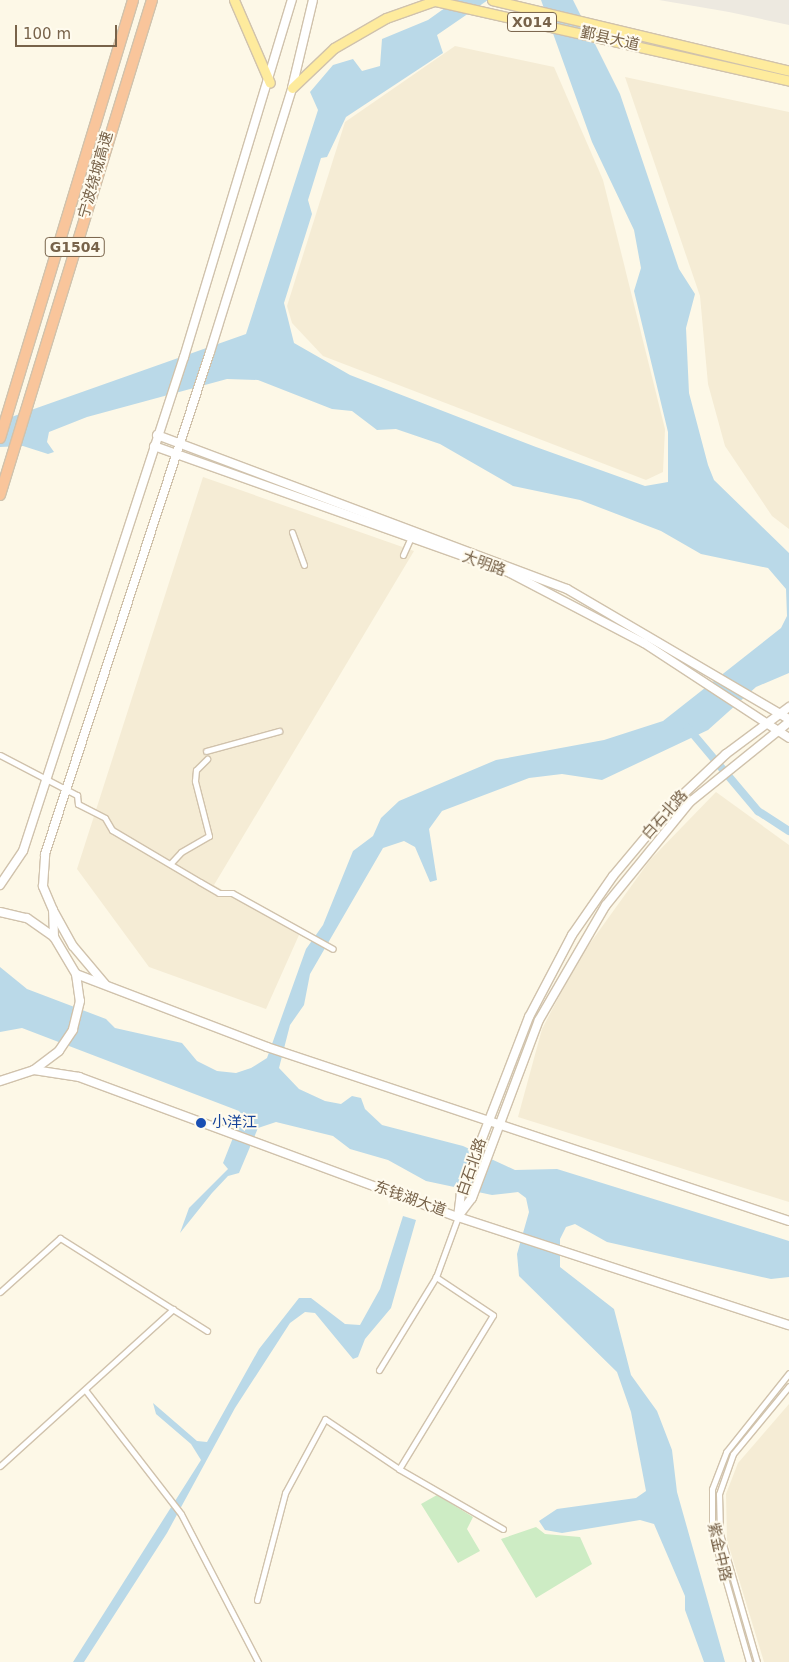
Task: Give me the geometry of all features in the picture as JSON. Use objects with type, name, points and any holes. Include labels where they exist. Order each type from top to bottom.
[{"type":"highway","name":"宁波绕城高速","points":[[0,438],[133,0]]},
{"type":"highway","name":"宁波绕城高速","points":[[0,495],[152,0]]},
{"type":"main road","points":[[234,0],[270,83]]},
{"type":"main road","points":[[0,885],[23,851],[166,406],[184,357],[270,83],[292,0]]},
{"type":"main road","points":[[108,987],[79,953],[53,910],[43,886],[44,854],[63,789],[210,352],[292,88],[313,0]]},
{"type":"main road","name":"鄞县大道","points":[[492,0],[625,29],[789,71]]},
{"type":"main road","points":[[292,88],[334,48],[386,18],[436,1]]},
{"type":"main road","name":"鄞县大道","points":[[436,1],[789,80]]},
{"type":"main road","name":"大明路","points":[[157,436],[180,441],[568,589],[789,720]]},
{"type":"main road","name":"大明路","points":[[154,446],[174,455],[270,484],[410,538],[510,573],[572,602],[708,684],[789,738]]},
{"type":"main road","name":"白石北路","points":[[458,1217],[461,1193],[529,1017],[572,935],[634,850],[702,775],[765,722],[789,706]]},
{"type":"main road","name":"白石北路","points":[[458,1217],[472,1198],[539,1020],[582,943],[645,853],[710,784],[789,720]]},
{"type":"main road","points":[[53,910],[54,937]]},
{"type":"main road","points":[[0,912],[26,918],[54,937],[76,974],[80,1001],[73,1030],[59,1051],[34,1070],[0,1081]]},
{"type":"main road","points":[[76,974],[268,1047],[789,1221]]},
{"type":"main road","name":"东钱湖大道","points":[[34,1070],[79,1077],[458,1217],[561,1249],[789,1325]]},
{"type":"street","points":[[403,554],[414,530]]},
{"type":"street","points":[[292,532],[304,565]]},
{"type":"street","points":[[206,751],[280,731]]},
{"type":"street","points":[[0,755],[44,782],[63,789],[105,818],[112,830],[170,864],[333,948]]},
{"type":"street","points":[[170,864],[181,852],[209,836],[195,781],[196,770],[207,759]]},
{"type":"street","points":[[378,1370],[436,1277],[458,1217]]},
{"type":"street","points":[[0,1292],[60,1238],[207,1332]]},
{"type":"street","points":[[399,1469],[493,1315],[436,1277]]},
{"type":"street","points":[[0,1466],[86,1391],[173,1309]]},
{"type":"street","name":"紫金中路","points":[[749,1662],[712,1532],[712,1489],[726,1452],[789,1373]]},
{"type":"street","name":"紫金中路","points":[[757,1662],[720,1534],[719,1494],[733,1454],[789,1386]]},
{"type":"street","points":[[86,1391],[181,1514],[258,1662]]},
{"type":"street","points":[[258,1600],[285,1493],[325,1419],[399,1469],[503,1529]]},
{"type":"shaded area","points":[[659,0],[789,0],[789,25],[729,12]]},
{"type":"shaded area","points":[[455,46],[554,67],[603,180],[665,429],[663,472],[646,480],[323,356],[292,323],[287,306],[345,122]]},
{"type":"shaded area","points":[[625,77],[789,112],[789,529],[772,516],[725,446],[708,384],[700,296]]},
{"type":"shaded area","points":[[203,477],[414,551],[214,885],[299,935],[266,1009],[149,967],[77,869]]},
{"type":"shaded area","points":[[716,792],[789,845],[789,1202],[518,1117],[542,1029],[578,960],[650,860]]},
{"type":"shaded area","points":[[789,1404],[789,1662],[764,1662],[727,1540],[726,1494],[738,1463]]},
{"type":"green space","points":[[437,1495],[473,1517],[467,1529],[480,1551],[458,1563],[421,1504]]},
{"type":"green space","points":[[536,1527],[545,1534],[580,1537],[592,1564],[536,1598],[501,1539]]},
{"type":"water","points":[[456,0],[488,0],[437,35],[443,53],[346,117],[327,157],[321,158],[308,200],[312,214],[284,303],[294,343],[350,375],[536,447],[645,486],[668,482],[668,432],[634,291],[641,268],[634,230],[592,142],[541,0],[573,0],[620,94],[679,269],[695,294],[686,328],[689,393],[708,465],[714,480],[789,553],[789,673],[756,687],[708,730],[602,780],[562,774],[529,778],[442,811],[429,829],[437,880],[430,882],[415,847],[404,841],[383,848],[310,974],[304,1005],[290,1025],[279,1068],[299,1089],[325,1101],[341,1104],[352,1096],[361,1098],[365,1109],[382,1125],[463,1146],[515,1170],[557,1169],[789,1241],[789,1277],[771,1279],[607,1242],[575,1224],[566,1227],[560,1239],[560,1267],[614,1309],[631,1375],[657,1411],[672,1450],[677,1492],[725,1662],[704,1662],[685,1610],[685,1596],[654,1524],[640,1520],[562,1533],[545,1530],[539,1521],[557,1509],[636,1498],[646,1491],[631,1412],[617,1372],[519,1276],[517,1254],[529,1212],[526,1198],[518,1192],[492,1195],[426,1181],[388,1160],[350,1149],[333,1136],[276,1122],[258,1128],[239,1173],[228,1176],[180,1233],[189,1208],[228,1169],[223,1163],[242,1115],[239,1111],[22,1028],[0,1032],[0,967],[27,989],[106,1019],[115,1028],[182,1043],[197,1061],[217,1071],[236,1073],[251,1068],[267,1058],[306,949],[323,925],[353,851],[373,836],[381,818],[399,801],[496,760],[604,740],[663,721],[781,628],[787,616],[786,589],[768,568],[701,554],[661,531],[580,500],[513,486],[440,444],[396,429],[377,430],[352,411],[332,409],[258,380],[227,379],[87,417],[49,432],[47,442],[54,452],[48,454],[23,446],[0,447],[0,421],[246,334],[318,110],[310,92],[333,65],[353,59],[362,71],[380,66],[382,39],[428,20]]},
{"type":"water","points":[[403,1216],[416,1220],[391,1308],[365,1339],[358,1357],[353,1359],[315,1313],[305,1312],[290,1323],[235,1408],[167,1533],[84,1662],[73,1662],[201,1460],[191,1444],[156,1414],[153,1403],[197,1441],[207,1442],[259,1349],[299,1298],[311,1298],[345,1324],[360,1325],[380,1289]]},
{"type":"waterway","points":[[688,728],[758,811],[789,831]]},
{"type":"place","name":"小洋江","points":[[201,1123]]}]
